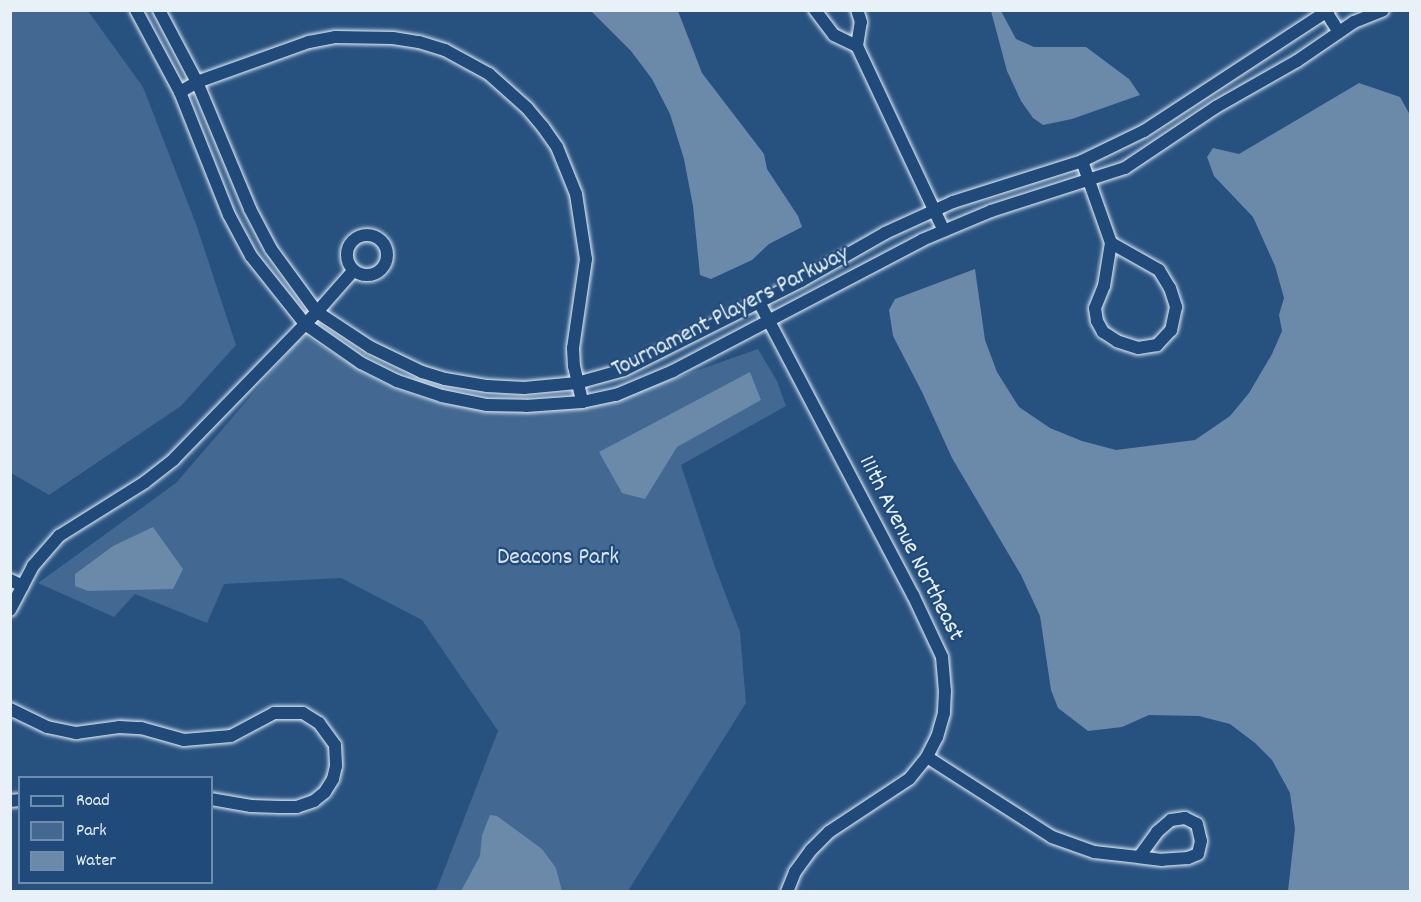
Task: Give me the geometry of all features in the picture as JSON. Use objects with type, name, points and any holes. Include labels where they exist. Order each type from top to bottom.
[{"type":"street","name":"Tournament Players Parkway","points":[[136,10],[180,92],[230,215],[251,256],[305,324],[361,363],[397,381],[442,396],[487,405],[526,406],[582,402],[616,395],[673,371],[944,231],[991,211],[1125,168],[1216,107],[1297,61],[1354,22],[1383,10]]},
{"type":"street","name":"Tournament Players Parkway","points":[[159,10],[197,82],[250,209],[271,249],[317,312],[370,347],[402,364],[445,379],[524,388],[577,383],[624,370],[759,302],[885,233],[934,211],[1012,182],[1082,161],[1144,131],[1327,11]]},
{"type":"street","points":[[815,10],[834,35],[857,46]]},
{"type":"street","points":[[858,10],[861,22],[857,46],[944,231]]},
{"type":"street","points":[[1327,11],[1339,33]]},
{"type":"street","points":[[180,92],[197,82],[309,42],[335,37],[393,38],[419,42],[444,50],[489,74],[527,108],[543,127],[557,147],[576,194],[586,259],[573,348],[577,383],[582,402]]},
{"type":"street","points":[[1082,161],[1111,243],[1104,286],[1095,308],[1097,321],[1103,332],[1117,341],[1138,348],[1157,345],[1171,330],[1176,308],[1170,288],[1159,270],[1111,243]]},
{"type":"street","points":[[10,610],[33,566],[59,536],[146,482],[174,459],[317,312],[353,271]]},
{"type":"street","name":"111th Avenue Northeast","points":[[759,302],[913,595],[942,657],[944,714],[937,737],[927,757],[909,779],[829,831],[795,872],[787,891]]},
{"type":"street","points":[[10,580],[23,586]]},
{"type":"street","points":[[10,709],[46,728],[76,733],[141,728],[184,740],[231,736],[274,714],[303,713],[319,723],[335,745],[337,755],[333,779],[325,792],[314,801],[297,807],[280,807],[251,806],[213,799]]},
{"type":"street","points":[[927,757],[1052,837],[1094,852],[1162,860],[1188,858],[1198,854],[1201,841],[1197,824],[1185,818],[1171,820],[1157,832],[1139,857]]},
{"type":"green space","points":[[11,10],[88,11],[143,87],[196,224],[236,345],[181,406],[49,495],[11,473]]},
{"type":"green space","name":"Deacons Park","points":[[306,336],[363,372],[396,389],[440,403],[493,412],[542,412],[581,407],[630,394],[758,349],[777,381],[786,406],[681,465],[715,567],[740,632],[746,703],[628,891],[436,891],[498,731],[422,620],[341,578],[224,584],[207,623],[135,594],[114,617],[38,583],[176,483],[298,341]]},
{"type":"water","points":[[591,11],[678,11],[702,73],[764,154],[767,169],[798,216],[802,227],[769,244],[752,260],[711,279],[700,275],[693,206],[684,159],[670,114],[652,79],[631,51]]},
{"type":"water","points":[[991,11],[1001,11],[1016,39],[1034,47],[1086,47],[1129,79],[1140,95],[1072,119],[1043,125],[1033,118],[1021,101],[1007,71]]},
{"type":"water","points":[[1359,83],[1400,97],[1410,115],[1410,891],[1288,891],[1295,829],[1290,793],[1272,760],[1255,743],[1230,724],[1199,716],[1149,715],[1122,727],[1088,731],[1058,708],[1051,690],[1040,616],[1021,575],[952,458],[893,336],[889,310],[895,299],[975,269],[985,340],[997,372],[1019,407],[1050,428],[1082,441],[1116,450],[1195,440],[1230,416],[1249,393],[1272,354],[1282,331],[1279,315],[1284,298],[1275,266],[1253,217],[1214,176],[1207,157],[1213,148],[1239,154]]},
{"type":"water","points":[[750,372],[761,400],[677,447],[645,499],[622,493],[599,452]]},
{"type":"water","points":[[153,527],[183,569],[173,589],[88,591],[75,586],[75,574],[113,546]]},
{"type":"water","points":[[490,815],[497,816],[542,849],[556,868],[562,891],[461,891],[480,856],[482,835]]}]
